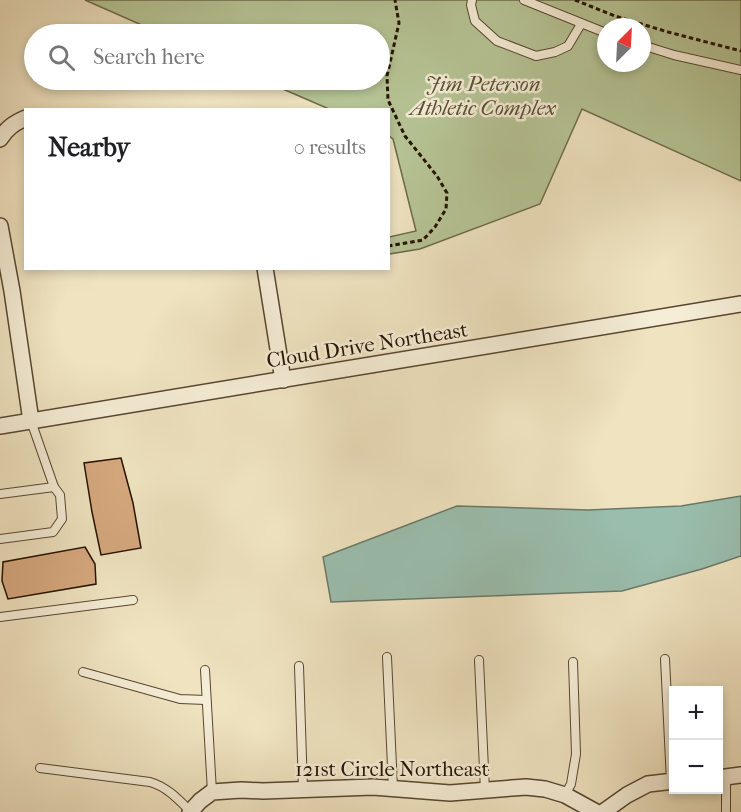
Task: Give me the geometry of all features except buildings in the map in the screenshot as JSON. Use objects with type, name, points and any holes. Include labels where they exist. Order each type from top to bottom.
[{"type":"street","points":[[0,139],[15,122],[24,119]]},
{"type":"street","points":[[0,226],[31,421]]},
{"type":"street","points":[[265,270],[282,380]]},
{"type":"street","name":"Cloud Drive Northeast","points":[[0,426],[741,304]]},
{"type":"street","points":[[603,812],[648,784],[669,781]]},
{"type":"street","name":"121st Circle Northeast","points":[[212,792],[393,788],[450,793],[526,788],[545,789],[565,795],[596,812]]},
{"type":"street","points":[[190,812],[212,792]]},
{"type":"lane","points":[[472,0],[475,21],[496,41],[536,56],[555,52],[568,46],[581,24]]},
{"type":"lane","points":[[524,0],[597,30]]},
{"type":"lane","points":[[651,48],[741,70]]},
{"type":"lane","points":[[0,540],[53,532],[62,519],[60,495],[54,487],[31,421]]},
{"type":"lane","points":[[0,494],[54,487]]},
{"type":"lane","points":[[0,617],[133,600]]},
{"type":"lane","points":[[387,657],[393,788]]},
{"type":"lane","points":[[665,659],[670,740]]},
{"type":"lane","points":[[479,660],[484,791]]},
{"type":"lane","points":[[565,795],[571,784],[576,754],[573,662]]},
{"type":"lane","points":[[299,666],[303,789]]},
{"type":"lane","points":[[204,670],[212,792]]},
{"type":"lane","points":[[83,672],[180,699],[206,700]]},
{"type":"lane","points":[[40,768],[158,785],[170,792],[190,812]]},
{"type":"lane","points":[[726,812],[728,777]]},
{"type":"path","points":[[390,63],[399,23],[395,0]]},
{"type":"path","points":[[575,0],[625,20],[741,51]]},
{"type":"path","points":[[388,90],[388,100],[405,136],[437,176],[447,193],[446,209],[435,227],[423,240],[390,246]]},
{"type":"green space","name":"Jim Peterson Athletic Complex","points":[[85,0],[741,0],[741,181],[582,109],[540,204],[420,249],[390,254],[390,237],[416,231],[393,139],[390,137],[390,108],[327,108],[285,90],[390,90],[390,24],[139,24]]},
{"type":"shaded area","points":[[741,496],[741,556],[622,591],[331,602],[323,557],[457,506],[588,510],[681,506]]}]
